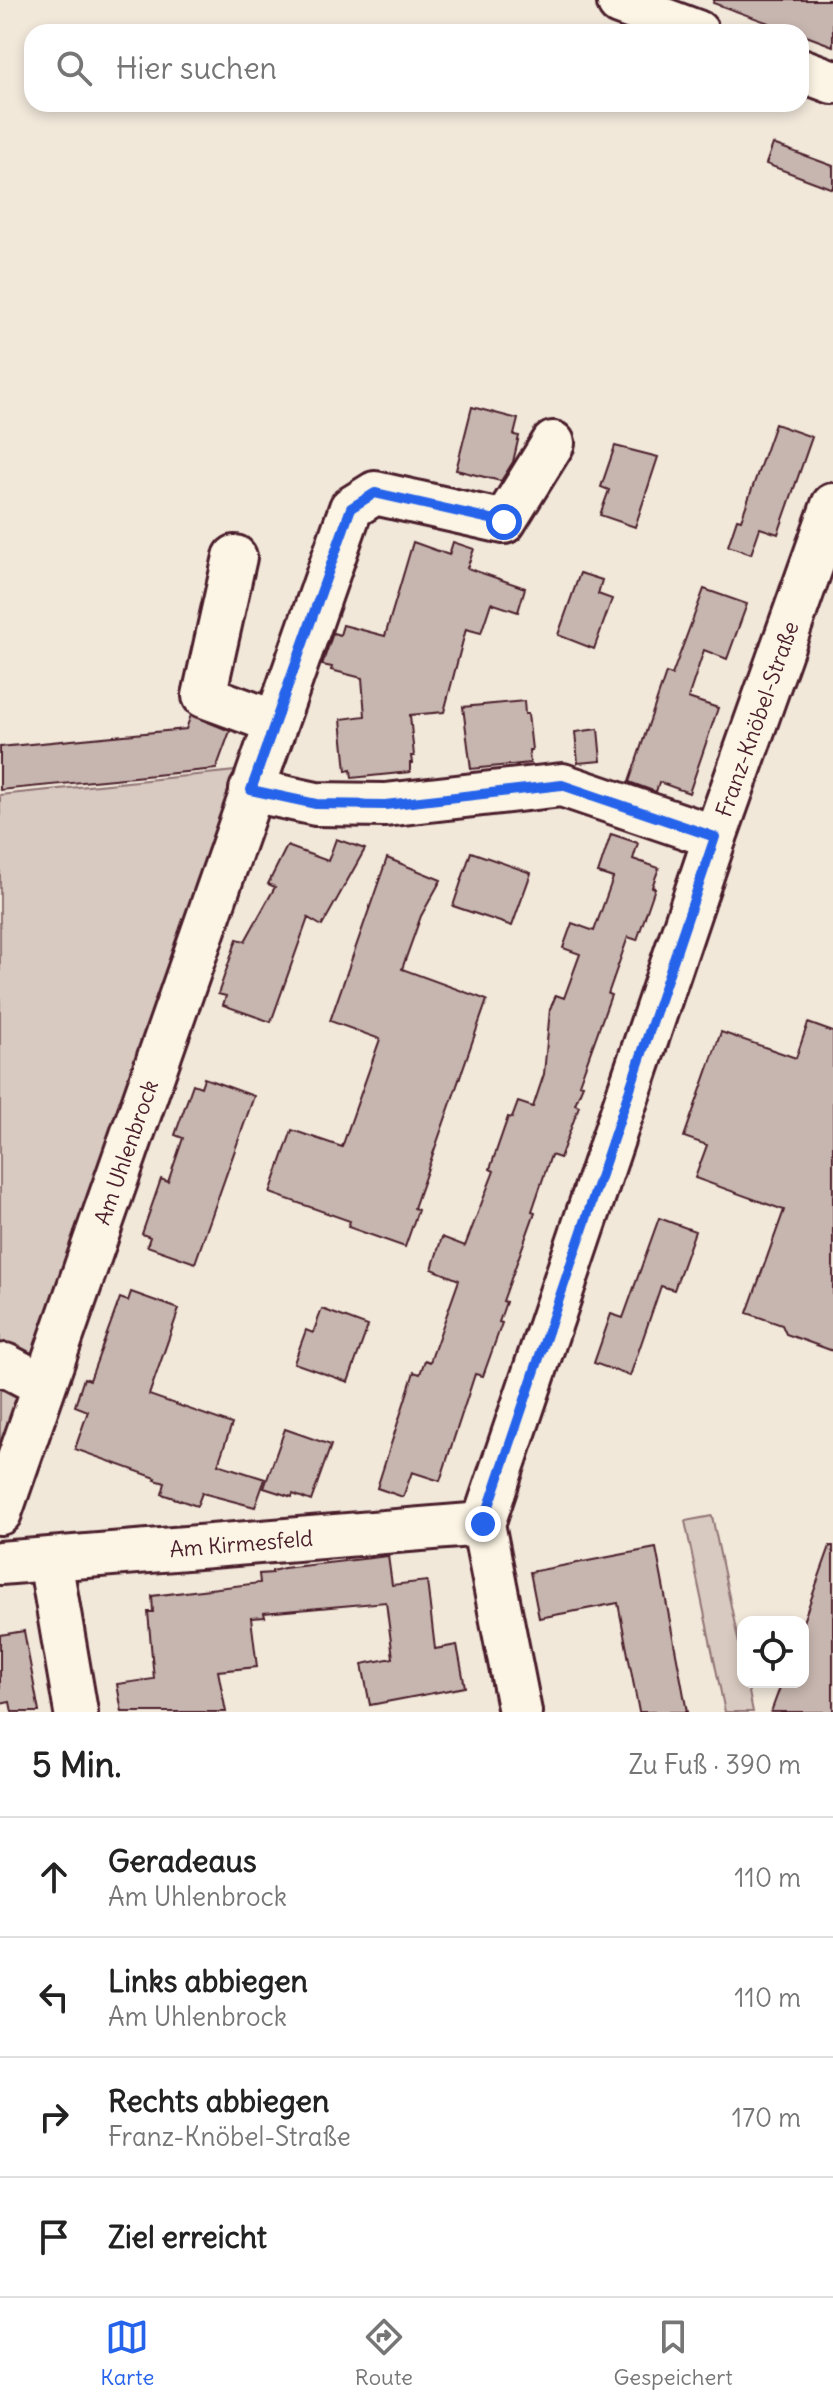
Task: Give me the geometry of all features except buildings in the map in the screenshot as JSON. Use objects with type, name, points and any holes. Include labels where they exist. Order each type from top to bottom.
[{"type":"street","points":[[620,0],[619,3],[675,24]]},
{"type":"street","points":[[809,73],[833,82]]},
{"type":"street","name":"Am Uhlenbrock","points":[[0,1513],[351,508],[375,493],[504,522],[553,443]]},
{"type":"street","name":"Franz-Knöbel-Straße","points":[[520,1712],[483,1524],[715,837],[833,505]]},
{"type":"street","points":[[235,557],[204,696],[275,722]]},
{"type":"street","points":[[251,790],[316,804],[385,805],[562,785],[715,837]]},
{"type":"street","points":[[0,1366],[5,1365],[43,1385]]},
{"type":"street","name":"Am Kirmesfeld","points":[[0,1563],[483,1524]]},
{"type":"street","points":[[50,1560],[76,1712]]},
{"type":"shaded area","points":[[236,771],[0,1479],[0,795]]},
{"type":"shaded area","points":[[712,1516],[737,1635],[737,1688],[748,1688],[753,1712],[725,1712],[685,1521]]},
{"type":"route","points":[[483,1524],[715,837],[562,785],[385,805],[316,804],[251,790],[351,508],[375,493],[504,522]]}]
